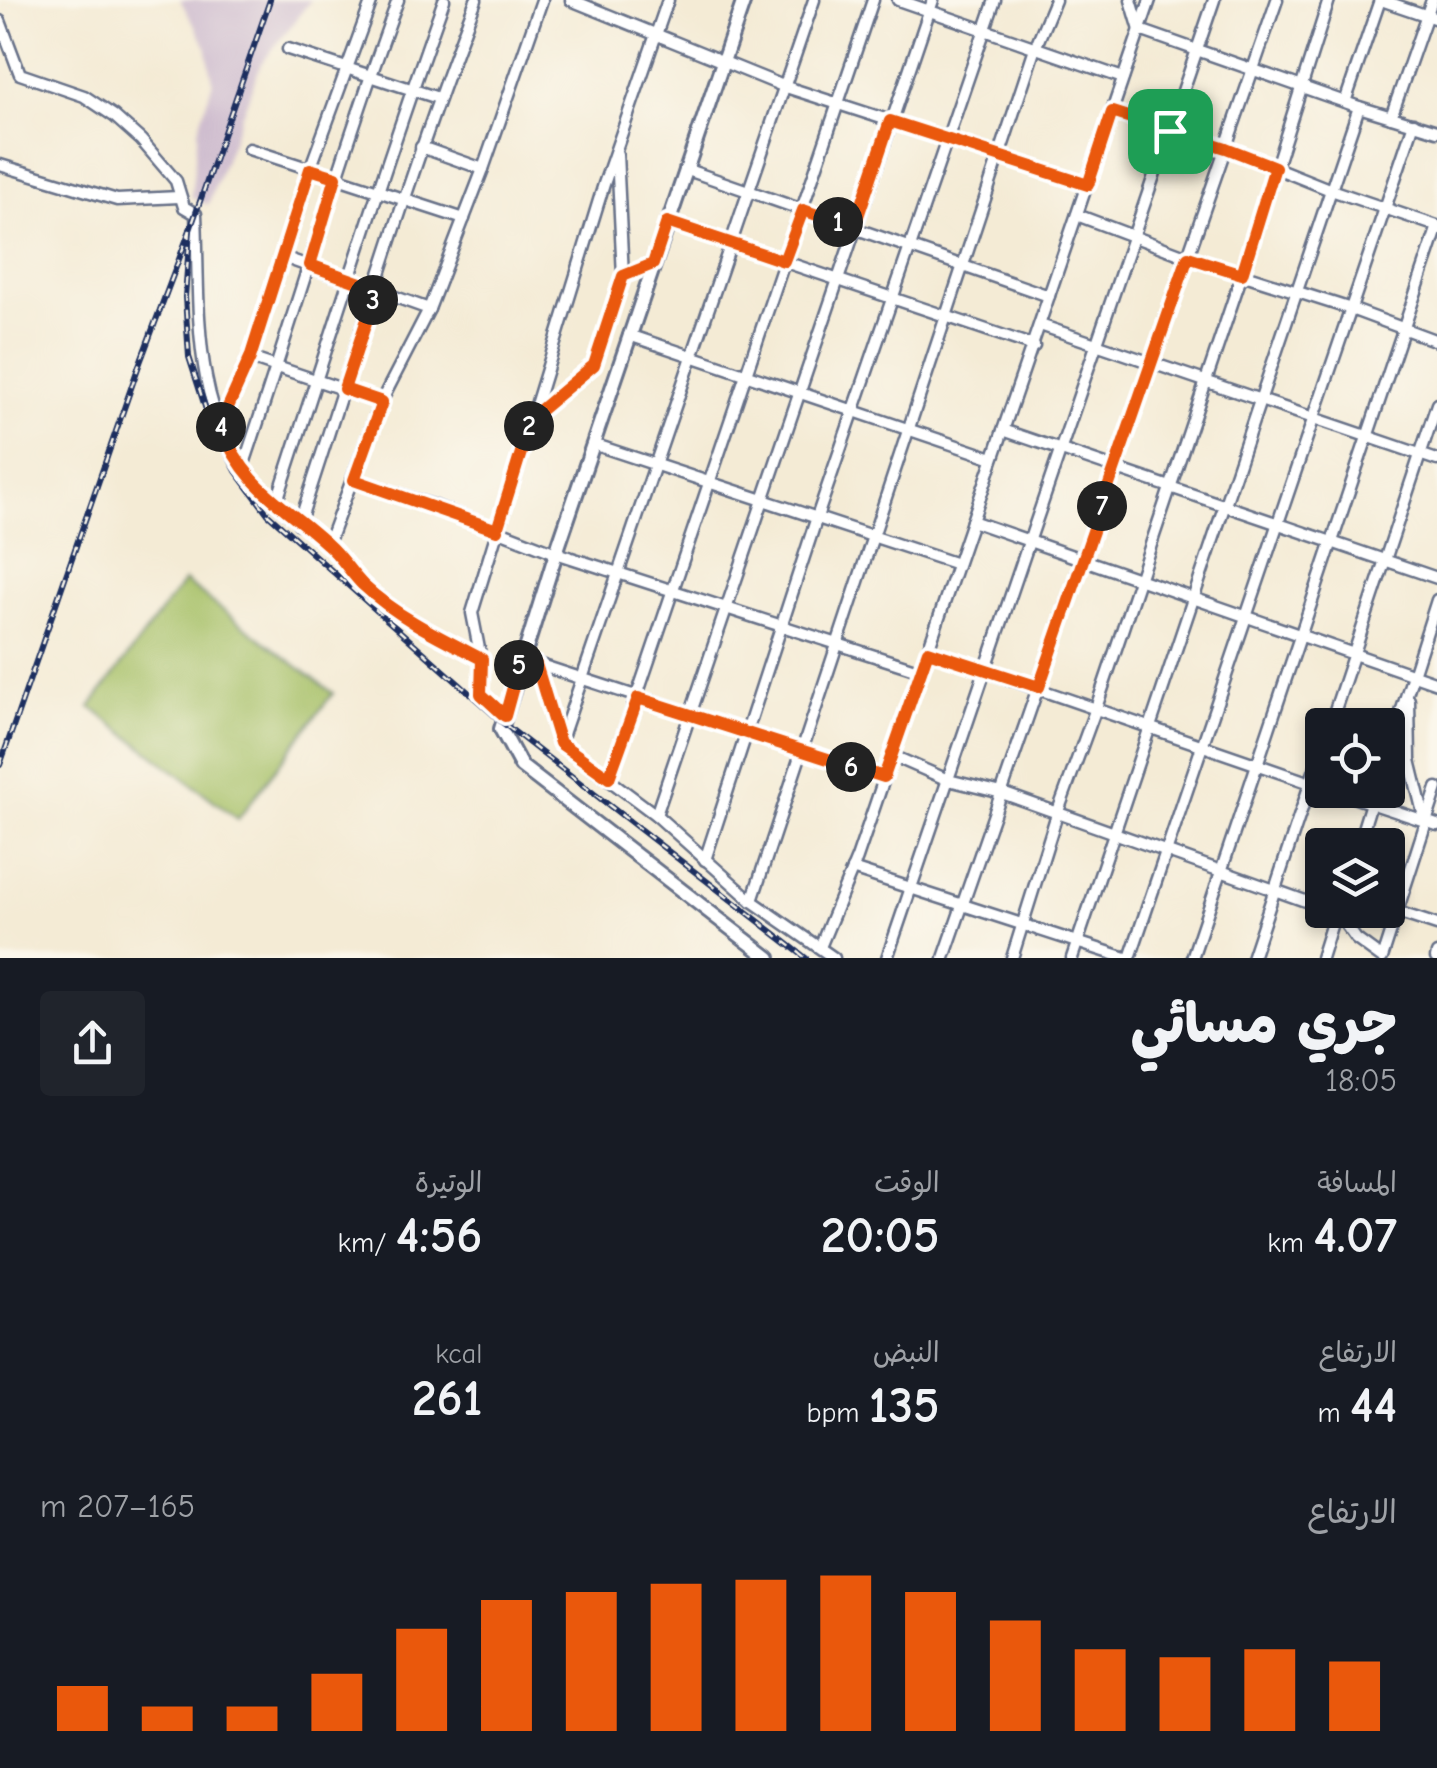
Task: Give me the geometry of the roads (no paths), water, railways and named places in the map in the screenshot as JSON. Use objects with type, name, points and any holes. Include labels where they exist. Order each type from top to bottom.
[{"type":"main road","points":[[744,0],[556,553],[501,729],[521,766],[769,958]]},
{"type":"street","points":[[220,425],[250,358],[310,169],[372,0]]},
{"type":"street","points":[[243,467],[336,177],[398,0]]},
{"type":"street","points":[[276,504],[377,191],[444,0]]},
{"type":"street","points":[[299,524],[403,200],[476,0]]},
{"type":"street","points":[[328,544],[382,402],[429,309],[542,0]]},
{"type":"street","points":[[571,0],[783,86],[1088,185]]},
{"type":"street","points":[[505,716],[481,694],[482,659],[472,613],[616,148],[668,0]]},
{"type":"street","points":[[560,743],[814,0]]},
{"type":"street","points":[[609,778],[873,0]]},
{"type":"street","points":[[898,0],[931,5],[983,30],[1123,78]]},
{"type":"street","points":[[706,860],[816,517],[995,0]]},
{"type":"street","points":[[752,901],[906,428],[1035,48],[1055,0]]},
{"type":"street","points":[[1131,0],[1140,30]]},
{"type":"street","points":[[820,946],[852,869],[1150,0]]},
{"type":"street","points":[[886,958],[1214,0]]},
{"type":"street","points":[[944,958],[1278,0]]},
{"type":"street","points":[[1012,958],[1057,814],[1242,274],[1328,0]]},
{"type":"street","points":[[1345,102],[1381,0],[1432,17]]},
{"type":"street","points":[[1391,117],[1432,17],[1432,0]]},
{"type":"street","points":[[656,815],[931,5]]},
{"type":"street","points":[[0,21],[20,74],[84,96],[114,116],[176,181],[184,207],[196,214],[200,356],[220,425],[243,467],[276,504],[328,544],[364,586],[421,628],[482,659]]},
{"type":"street","points":[[1140,30],[1358,107],[1437,130]]},
{"type":"street","points":[[288,49],[438,98]]},
{"type":"street","points":[[1072,958],[1358,107]]},
{"type":"street","points":[[1112,112],[1226,148],[1437,228],[1192,958]]},
{"type":"street","points":[[852,869],[1128,958],[1414,124]]},
{"type":"street","points":[[421,147],[483,169]]},
{"type":"street","points":[[248,148],[464,219]]},
{"type":"street","points":[[532,417],[594,365],[623,276],[616,148]]},
{"type":"street","points":[[0,164],[117,200],[179,197]]},
{"type":"street","points":[[685,169],[1049,296]]},
{"type":"street","points":[[1078,215],[1188,257],[1437,340]]},
{"type":"street","points":[[667,222],[1034,346]]},
{"type":"street","points":[[284,257],[429,309]]},
{"type":"street","points":[[623,276],[653,264]]},
{"type":"street","points":[[1040,325],[1437,460]]},
{"type":"street","points":[[629,335],[994,458]]},
{"type":"street","points":[[250,358],[382,402]]},
{"type":"street","points":[[1336,708],[1437,404]]},
{"type":"street","points":[[1004,430],[1437,577]]},
{"type":"street","points":[[593,444],[957,564]]},
{"type":"street","points":[[354,480],[556,553],[921,671]]},
{"type":"street","points":[[972,520],[1437,683]]},
{"type":"street","points":[[1402,708],[1437,600]]},
{"type":"street","points":[[928,651],[1305,782]]},
{"type":"street","points":[[521,658],[884,777]]},
{"type":"street","points":[[536,664],[560,743],[656,815],[752,901],[834,958]]},
{"type":"street","points":[[1408,689],[1410,760],[1431,824]]},
{"type":"street","points":[[891,756],[948,780],[1002,792],[1305,900]]},
{"type":"street","points":[[1405,881],[1431,824],[1437,788]]},
{"type":"street","points":[[1252,958],[1307,808]]},
{"type":"street","points":[[1388,808],[1431,824]]},
{"type":"street","points":[[1405,914],[1437,925]]},
{"type":"street","points":[[1321,958],[1330,928]]},
{"type":"street","points":[[1348,928],[1356,939],[1382,958],[1388,928]]},
{"type":"railway","points":[[0,765],[270,0]]},
{"type":"railway","points":[[190,230],[185,297],[189,357],[208,416],[236,471],[268,514],[503,723],[806,958]]}]
